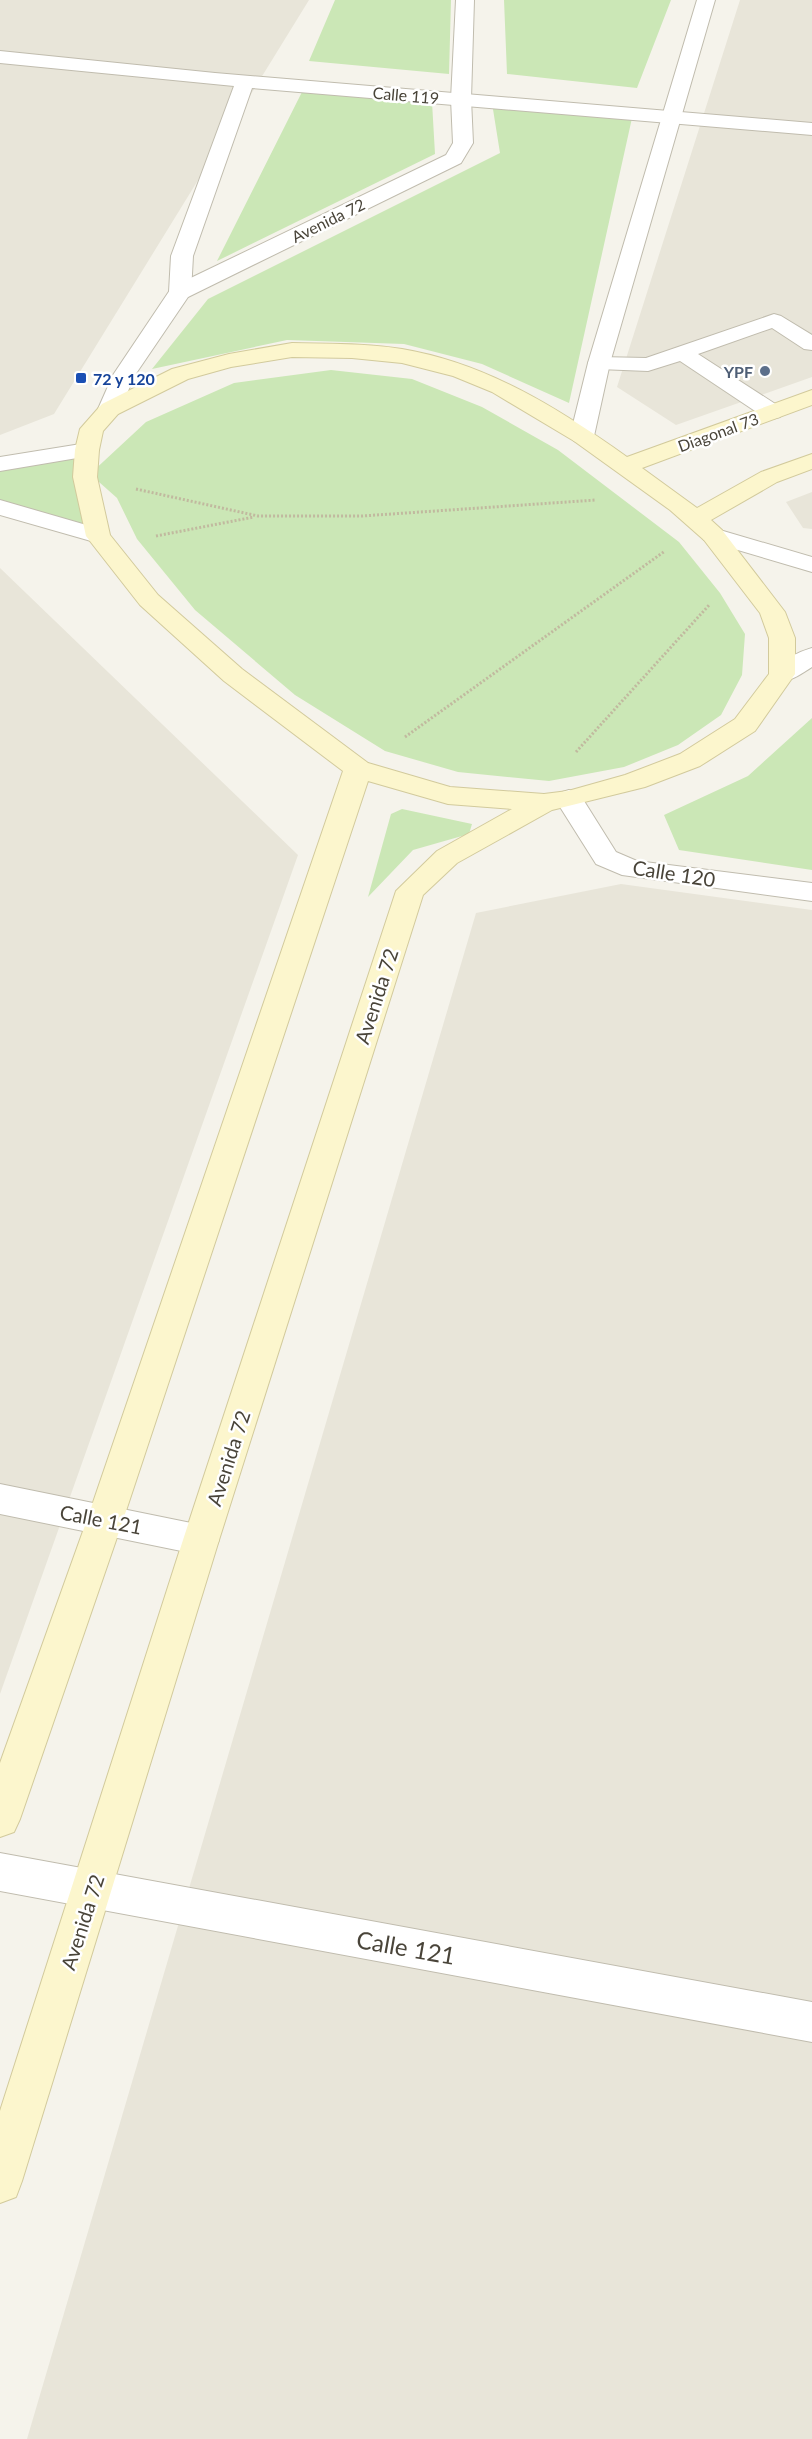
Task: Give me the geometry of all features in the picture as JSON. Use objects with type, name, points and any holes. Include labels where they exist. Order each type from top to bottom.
[{"type":"main road","points":[[292,350],[352,351],[402,356],[461,371],[500,387],[582,436],[696,520],[772,612],[782,638],[782,674],[745,725],[690,760],[634,782],[557,801],[448,795],[358,769],[233,675],[149,600],[98,536],[85,477],[87,450],[92,429],[110,409],[180,374],[229,361],[292,350]]},
{"type":"main road","name":"Diagonal 73","points":[[624,466],[812,397]]},
{"type":"main road","points":[[696,520],[769,477],[812,461]]},
{"type":"main road","points":[[0,1819],[105,1520],[358,769]]},
{"type":"main road","name":"Avenida 72","points":[[0,2181],[201,1540],[410,891],[447,857],[557,801]]},
{"type":"street","name":"Avenida 72","points":[[180,292],[454,159],[463,143],[461,99],[465,0]]},
{"type":"street","points":[[582,436],[599,363],[706,0]]},
{"type":"street","name":"Calle 119","points":[[0,57],[245,82],[812,129]]},
{"type":"street","points":[[110,409],[124,375],[180,292],[182,256],[245,82]]},
{"type":"street","points":[[0,464],[87,450]]},
{"type":"street","points":[[0,507],[98,536]]},
{"type":"street","points":[[696,520],[812,565]]},
{"type":"street","points":[[782,674],[812,656]]},
{"type":"street","name":"Calle 120","points":[[557,801],[606,858],[632,869],[812,892]]},
{"type":"street","name":"Calle 121","points":[[0,1499],[201,1540]]},
{"type":"street","name":"Calle 121","points":[[0,1872],[812,2022]]},
{"type":"lane","points":[[599,363],[648,365],[774,320],[812,344]]},
{"type":"lane","points":[[682,353],[772,412]]},
{"type":"path","points":[[85,477],[258,516]]},
{"type":"path","points":[[98,536],[138,539],[258,516],[362,516],[623,498],[696,520]]},
{"type":"path","points":[[358,769],[679,542],[696,520]]},
{"type":"path","points":[[557,801],[549,781],[720,593],[696,520]]},
{"type":"shaded area","points":[[0,0],[309,0],[54,414],[0,435]]},
{"type":"shaded area","points":[[740,0],[812,0],[812,377],[676,425],[617,387]]},
{"type":"shaded area","points":[[812,492],[812,529],[803,528],[786,502]]},
{"type":"shaded area","points":[[0,568],[298,855],[0,1694]]},
{"type":"shaded area","points":[[621,884],[812,910],[812,2439],[27,2439],[476,913]]},
{"type":"green space","points":[[335,0],[451,0],[449,74],[309,61]]},
{"type":"green space","points":[[504,0],[671,0],[637,88],[507,74]]},
{"type":"green space","points":[[304,88],[432,102],[435,154],[217,261]]},
{"type":"green space","points":[[492,103],[632,118],[569,403],[482,364],[404,344],[287,340],[152,369],[208,299],[500,153]]},
{"type":"green space","points":[[331,370],[412,379],[482,407],[558,450],[679,542],[720,593],[745,634],[742,675],[721,715],[678,745],[624,767],[549,781],[458,772],[385,751],[295,695],[195,610],[137,539],[117,498],[90,474],[146,422],[234,383]]},
{"type":"green space","points":[[83,453],[94,533],[0,505],[0,466]]},
{"type":"green space","points":[[812,718],[812,870],[679,850],[664,815],[748,776]]},
{"type":"green space","points":[[402,809],[472,824],[469,834],[413,850],[368,897],[391,814]]},
{"type":"place","name":"YPF","points":[[765,371]]},
{"type":"place","name":"72 y 120","points":[[81,378]]}]
